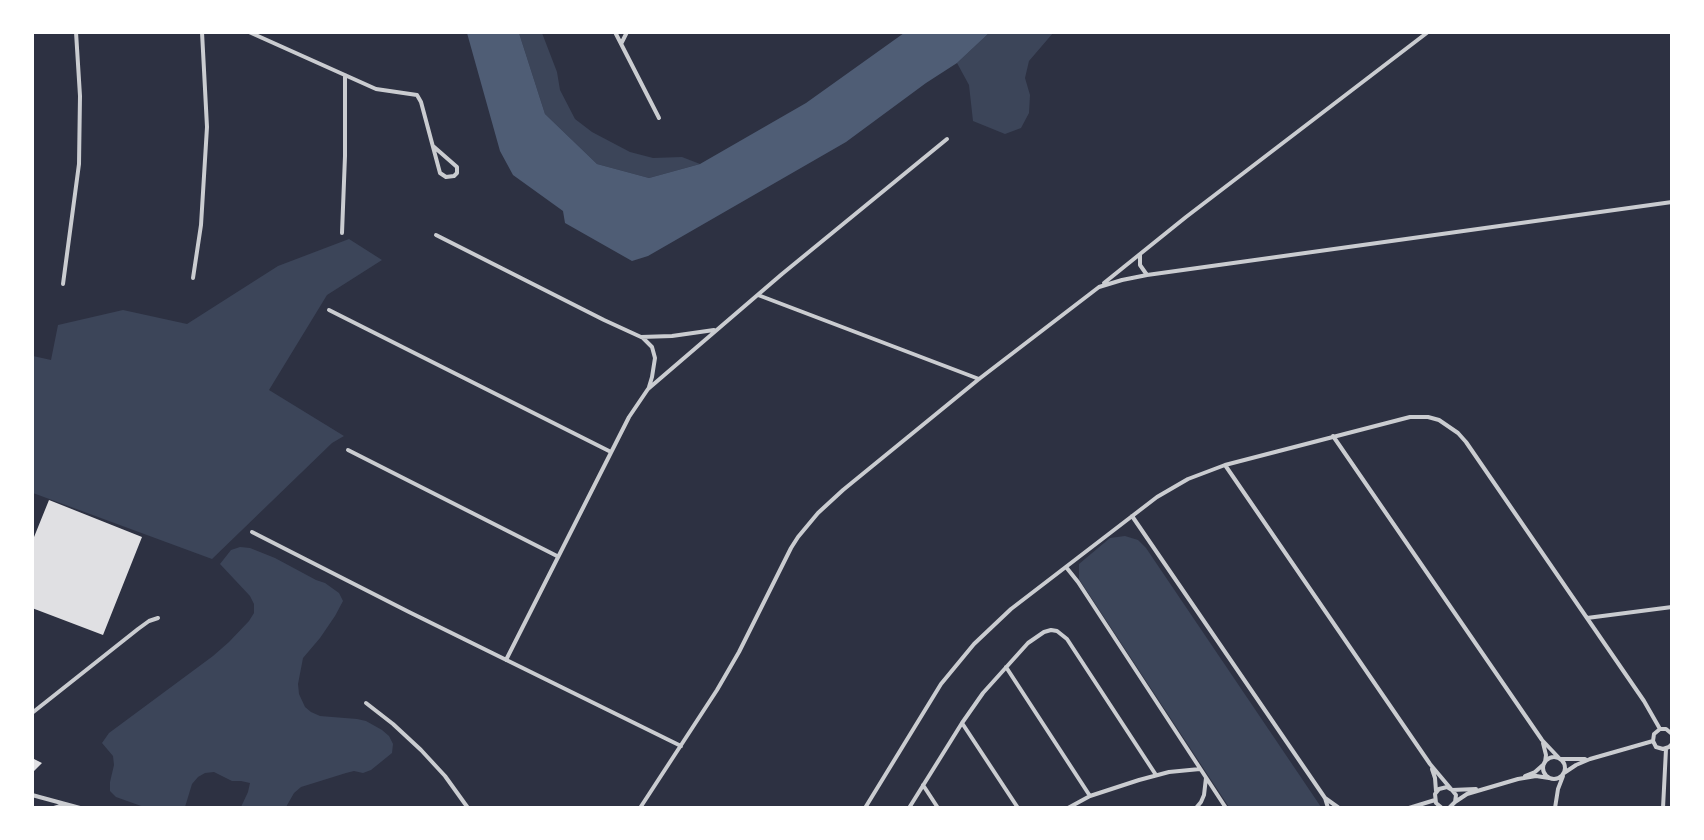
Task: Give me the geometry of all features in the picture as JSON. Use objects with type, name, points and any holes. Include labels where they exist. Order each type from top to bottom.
[{"type":"street","points":[[63,284],[79,164],[80,96],[76,32]]},
{"type":"street","points":[[193,278],[201,225],[208,127],[202,32]]},
{"type":"street","points":[[249,32],[376,89],[399,94],[417,95],[421,102],[440,174],[446,177],[454,176],[457,173],[457,167],[433,146]]},
{"type":"street","points":[[615,32],[659,118]]},
{"type":"street","points":[[621,44],[628,32]]},
{"type":"street","points":[[640,808],[729,671],[791,548],[808,525],[842,490],[1009,355],[1428,32]]},
{"type":"street","points":[[342,232],[346,156],[345,75]]},
{"type":"street","points":[[506,660],[634,407],[648,389],[716,330],[947,139]]},
{"type":"street","points":[[1099,287],[1147,275],[1672,202]]},
{"type":"street","points":[[436,235],[641,337],[652,347],[655,358],[648,389]]},
{"type":"street","points":[[1140,254],[1140,265],[1147,275]]},
{"type":"street","points":[[758,295],[979,379]]},
{"type":"street","points":[[329,310],[611,452]]},
{"type":"street","points":[[641,337],[672,336],[716,330]]},
{"type":"street","points":[[865,808],[927,704],[957,663],[992,626],[1132,516],[1188,479],[1225,465],[1410,417],[1439,420],[1449,425],[1466,442],[1644,701],[1660,729]]},
{"type":"street","points":[[1333,436],[1542,740],[1564,764],[1564,774],[1558,789],[1556,808]]},
{"type":"street","points":[[348,450],[558,556]]},
{"type":"street","points":[[1225,465],[1430,764],[1452,789],[1456,795],[1455,802]]},
{"type":"street","points":[[1132,516],[1325,798],[1328,808]]},
{"type":"street","points":[[252,532],[681,746]]},
{"type":"street","points":[[1066,567],[1226,808]]},
{"type":"street","points":[[1587,618],[1672,607]]},
{"type":"street","points":[[32,713],[138,629],[149,621],[158,618]]},
{"type":"street","points":[[909,808],[973,706],[1028,643],[1044,632],[1051,630],[1062,634],[1156,775]]},
{"type":"street","points":[[1006,667],[1090,796]]},
{"type":"street","points":[[366,703],[393,724],[421,750],[445,776],[468,808]]},
{"type":"street","points":[[962,723],[1018,808]]},
{"type":"street","points":[[1666,749],[1656,747],[1653,741],[1654,734],[1660,729],[1672,734]]},
{"type":"street","points":[[1542,740],[1546,755],[1545,774],[1549,778]]},
{"type":"street","points":[[1449,808],[1468,794],[1486,788],[1536,776],[1557,779],[1576,765],[1590,759],[1653,741]]},
{"type":"street","points":[[1664,808],[1666,749],[1672,744]]},
{"type":"street","points":[[1518,779],[1535,772],[1551,758],[1590,759]]},
{"type":"street","points":[[1430,764],[1435,778],[1435,800],[1442,808]]},
{"type":"street","points":[[1068,808],[1090,796],[1156,775],[1200,769]]},
{"type":"street","points":[[1196,808],[1204,795],[1206,778]]},
{"type":"street","points":[[923,785],[938,808]]},
{"type":"street","points":[[1436,792],[1443,787],[1467,790],[1486,788]]},
{"type":"street","points":[[32,795],[80,808]]},
{"type":"street","points":[[1325,798],[1339,808]]},
{"type":"street","points":[[1409,808],[1435,800]]},
{"type":"street","points":[[54,808],[66,805]]},
{"type":"shaded area","points":[[467,33],[519,33],[545,114],[597,164],[649,178],[700,164],[806,103],[904,33],[989,33],[957,63],[926,83],[846,142],[648,256],[632,261],[565,223],[563,211],[513,175],[500,151]]},
{"type":"shaded area","points":[[519,33],[542,33],[557,72],[560,90],[575,119],[592,132],[630,152],[653,158],[682,157],[700,164],[649,178],[597,164],[545,114]]},
{"type":"shaded area","points":[[989,33],[1053,33],[1029,61],[1025,78],[1030,95],[1029,113],[1021,128],[1005,134],[973,121],[969,85],[957,63]]},
{"type":"shaded area","points":[[349,239],[382,260],[327,295],[269,390],[344,436],[332,443],[212,559],[33,493],[33,356],[51,360],[58,325],[123,310],[187,324],[278,266]]},
{"type":"shaded area","points":[[1125,536],[1138,540],[1146,548],[1321,807],[1229,807],[1079,579],[1079,564],[1110,538]]},
{"type":"shaded area","points":[[240,547],[250,548],[275,558],[325,583],[339,593],[343,601],[335,616],[303,658],[298,684],[299,694],[305,707],[320,716],[366,721],[382,730],[389,736],[393,744],[392,753],[371,770],[363,773],[354,771],[301,787],[294,793],[286,807],[241,807],[250,783],[232,781],[214,772],[205,773],[192,784],[185,807],[144,807],[116,797],[110,791],[114,765],[113,756],[102,743],[109,733],[213,656],[229,642],[254,613],[254,604],[250,596],[220,564],[231,550]]},
{"type":"building","points":[[49,500],[142,537],[103,635],[32,608],[32,542]]},
{"type":"building","points":[[32,758],[42,763],[32,773]]}]
